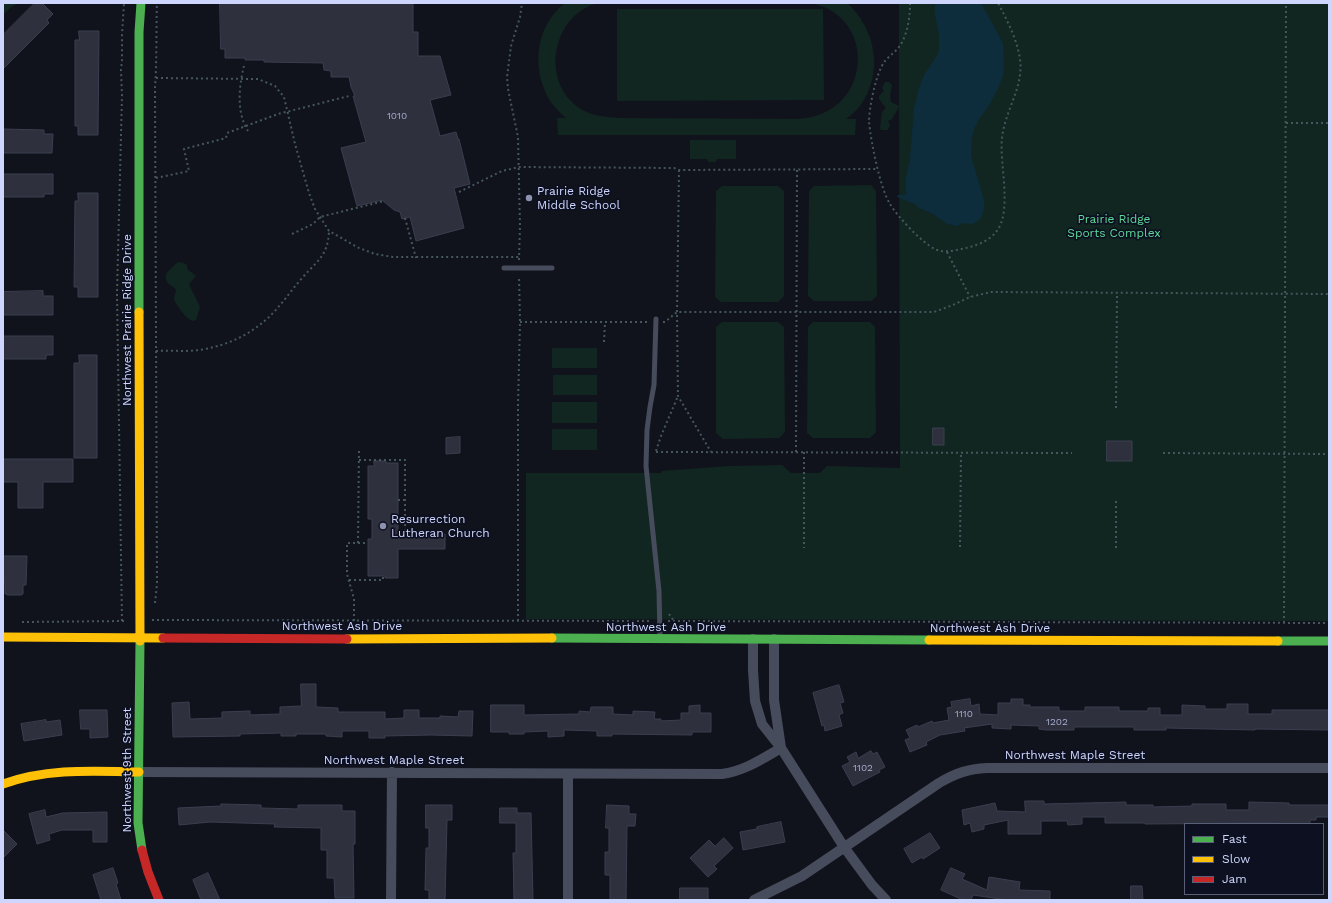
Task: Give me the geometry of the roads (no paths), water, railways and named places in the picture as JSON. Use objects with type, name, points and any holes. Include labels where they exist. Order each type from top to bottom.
[{"type":"street","name":"Northwest Prairie Ridge Drive","points":[[139,637],[139,32],[141,3]]},
{"type":"street","name":"Northwest Ash Drive","points":[[3,637],[346,639],[504,637],[660,639],[1329,641]]},
{"type":"street","name":"Northwest 9th Street","points":[[139,637],[138,823],[140,840],[148,875],[159,900]]},
{"type":"street","points":[[753,639],[755,701],[762,724],[782,748],[844,847],[872,885],[886,900]]},
{"type":"street","points":[[774,639],[774,700],[782,748]]},
{"type":"street","name":"Northwest Maple Street","points":[[3,784],[19,779],[50,773],[392,772],[722,774],[744,769],[782,748]]},
{"type":"street","name":"Northwest Maple Street","points":[[754,900],[802,876],[939,782],[954,774],[971,769],[1329,768]]},
{"type":"street","points":[[391,900],[392,772]]},
{"type":"street","points":[[568,774],[568,900]]},
{"type":"lane","points":[[504,268],[552,268]]},
{"type":"lane","points":[[656,321],[654,385],[647,430],[646,466],[659,592],[660,639]]},
{"type":"water","points":[[935,3],[981,3],[1003,43],[1003,76],[997,91],[974,129],[972,138],[971,156],[984,200],[984,211],[979,220],[976,222],[972,224],[962,223],[958,226],[947,224],[933,214],[919,208],[915,204],[897,197],[898,195],[906,195],[906,178],[910,159],[914,108],[918,91],[924,75],[937,56],[939,50],[939,34],[935,15]]},
{"type":"place","name":"Prairie Ridge Middle School","points":[[529,198]]},
{"type":"place","name":"Resurrection Lutheran Church","points":[[383,526]]},
{"type":"park label","name":"Prairie Ridge Sports Complex","points":[[1114,226]]}]
